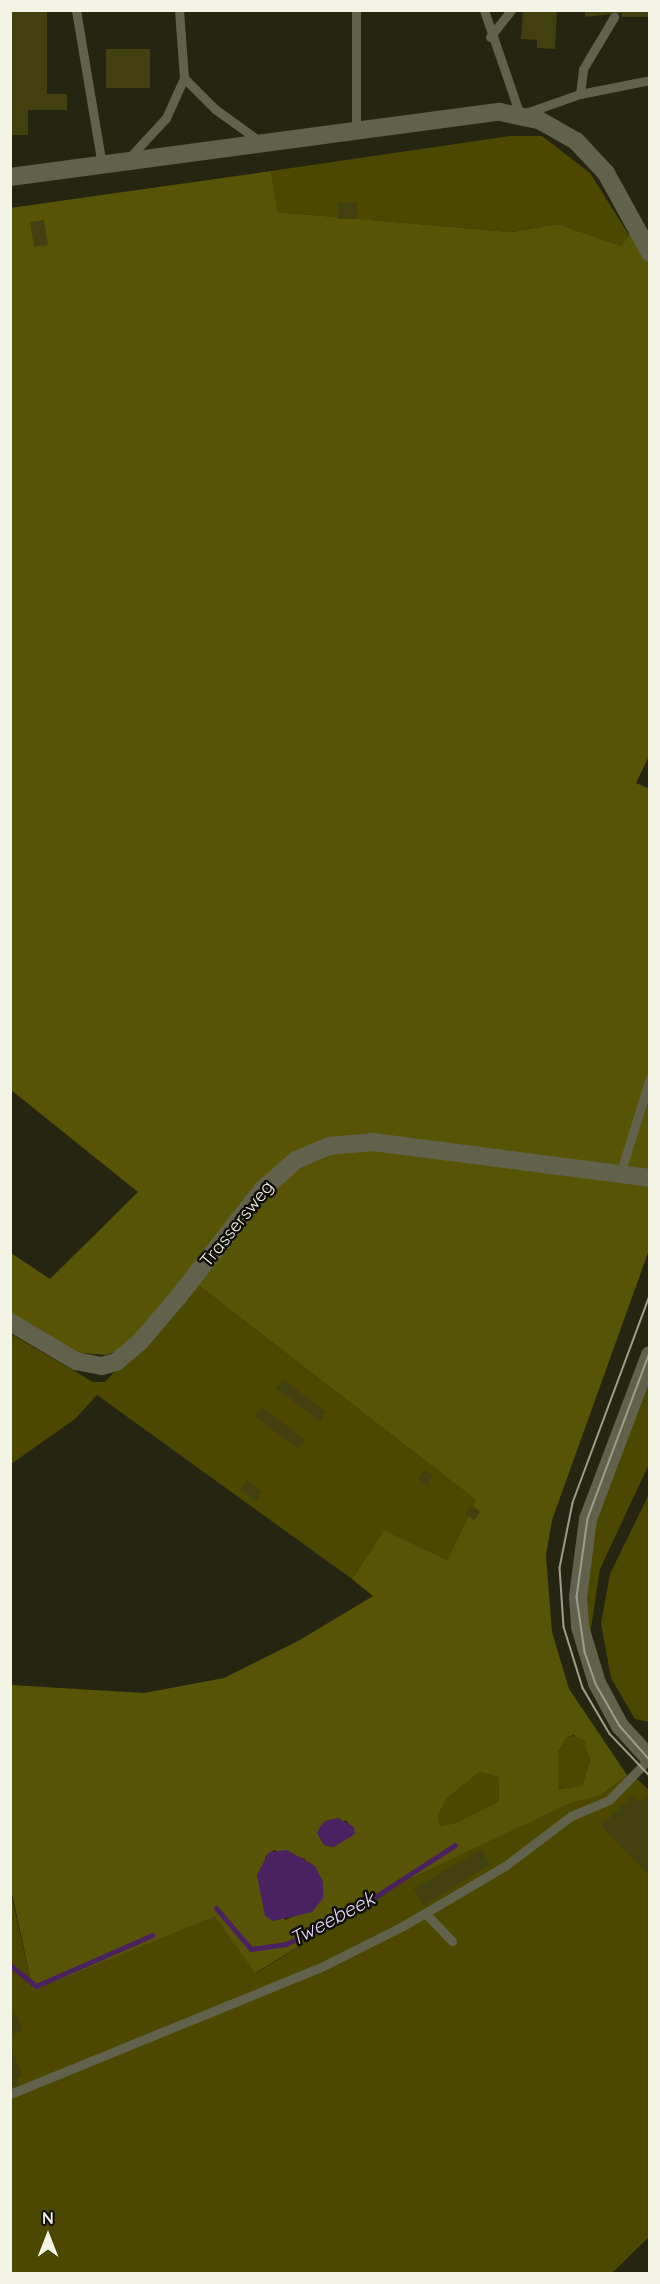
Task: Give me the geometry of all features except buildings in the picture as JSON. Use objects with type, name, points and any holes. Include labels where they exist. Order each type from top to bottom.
[{"type":"street","points":[[10,177],[478,113],[520,115],[558,130],[590,155],[650,253]]},
{"type":"street","name":"Trassersweg","points":[[10,1322],[76,1361],[102,1366],[116,1362],[153,1328],[262,1190],[296,1160],[329,1146],[373,1142],[621,1172],[650,1178]]},
{"type":"street","points":[[649,1759],[620,1726],[597,1683],[580,1627],[578,1590],[588,1519],[650,1355]]},
{"type":"lane","points":[[76,10],[102,165]]},
{"type":"lane","points":[[124,162],[166,118],[184,78],[178,10]]},
{"type":"lane","points":[[346,10],[356,22]]},
{"type":"lane","points":[[356,10],[356,130]]},
{"type":"lane","points":[[484,10],[490,37],[520,115],[580,94],[650,80]]},
{"type":"lane","points":[[490,37],[511,10]]},
{"type":"lane","points":[[580,94],[583,69],[614,17]]},
{"type":"lane","points":[[184,78],[215,109],[262,143]]},
{"type":"lane","points":[[621,1172],[650,1078]]},
{"type":"lane","points":[[10,2094],[317,1969],[425,1913],[505,1866],[571,1816],[609,1800],[649,1759]]},
{"type":"lane","points":[[425,1913],[452,1941]]},
{"type":"shaded area","points":[[510,136],[542,136],[590,173],[629,235],[621,246],[558,224],[511,232],[276,212],[271,171]]},
{"type":"shaded area","points":[[271,171],[277,212],[511,232],[558,224],[621,246],[629,235],[650,229],[650,754],[636,783],[650,789],[649,1250],[552,1520],[546,1556],[552,1632],[569,1689],[627,1775],[600,1796],[571,1803],[412,1878],[255,1973],[215,1916],[33,1991],[11,1889],[11,1685],[144,1693],[224,1678],[298,1641],[373,1596],[352,1579],[384,1530],[447,1560],[476,1500],[197,1284],[122,1349],[106,1355],[70,1352],[11,1321],[11,1253],[50,1279],[138,1192],[11,1090],[10,208]],"holes":[[[574,1735],[584,1741],[590,1759],[582,1786],[558,1789],[558,1752],[567,1737]],[[480,1772],[498,1777],[499,1801],[456,1823],[440,1826],[438,1816],[447,1798]],[[346,1820],[350,1826],[334,1847],[324,1845],[318,1833]],[[274,1850],[305,1859],[306,1911],[285,1920],[265,1857]]]},
{"type":"shaded area","points":[[197,1284],[476,1500],[447,1560],[384,1530],[352,1579],[97,1395],[75,1419],[11,1464],[11,1334],[93,1382],[105,1382]]},
{"type":"shaded area","points":[[649,1369],[649,1464],[600,1569],[590,1634],[585,1625],[587,1544]]},
{"type":"shaded area","points":[[649,1494],[649,1722],[635,1719],[611,1678],[601,1623],[610,1574]]},
{"type":"shaded area","points":[[580,1735],[591,1754],[582,1786],[557,1789],[558,1752],[567,1737]]},
{"type":"shaded area","points":[[480,1772],[498,1777],[499,1801],[456,1823],[440,1826],[438,1816],[447,1798]]},
{"type":"shaded area","points":[[627,1775],[633,1775],[650,1791],[649,2237],[612,2273],[11,2273],[10,1889],[33,1991],[216,1915],[256,1973],[412,1878],[571,1803],[600,1796]]},
{"type":"shaded area","points":[[338,1818],[354,1827],[355,1834],[334,1847],[324,1845],[317,1833],[320,1827],[325,1821]]},
{"type":"shaded area","points":[[287,1850],[315,1866],[323,1882],[323,1898],[312,1912],[273,1921],[265,1916],[257,1875],[269,1852]]},
{"type":"waterway","name":"Tweebeek","points":[[216,1908],[251,1949],[286,1944],[350,1913],[455,1845]]},
{"type":"waterway","name":"Tweebeek","points":[[10,1965],[36,1986],[152,1935]]},
{"type":"tram line","points":[[650,1296],[573,1503],[560,1568],[564,1627],[583,1688],[610,1734],[650,1776]]},
{"type":"tram line","points":[[650,1353],[588,1519],[577,1597],[585,1652],[596,1684],[620,1726],[650,1760]]}]
